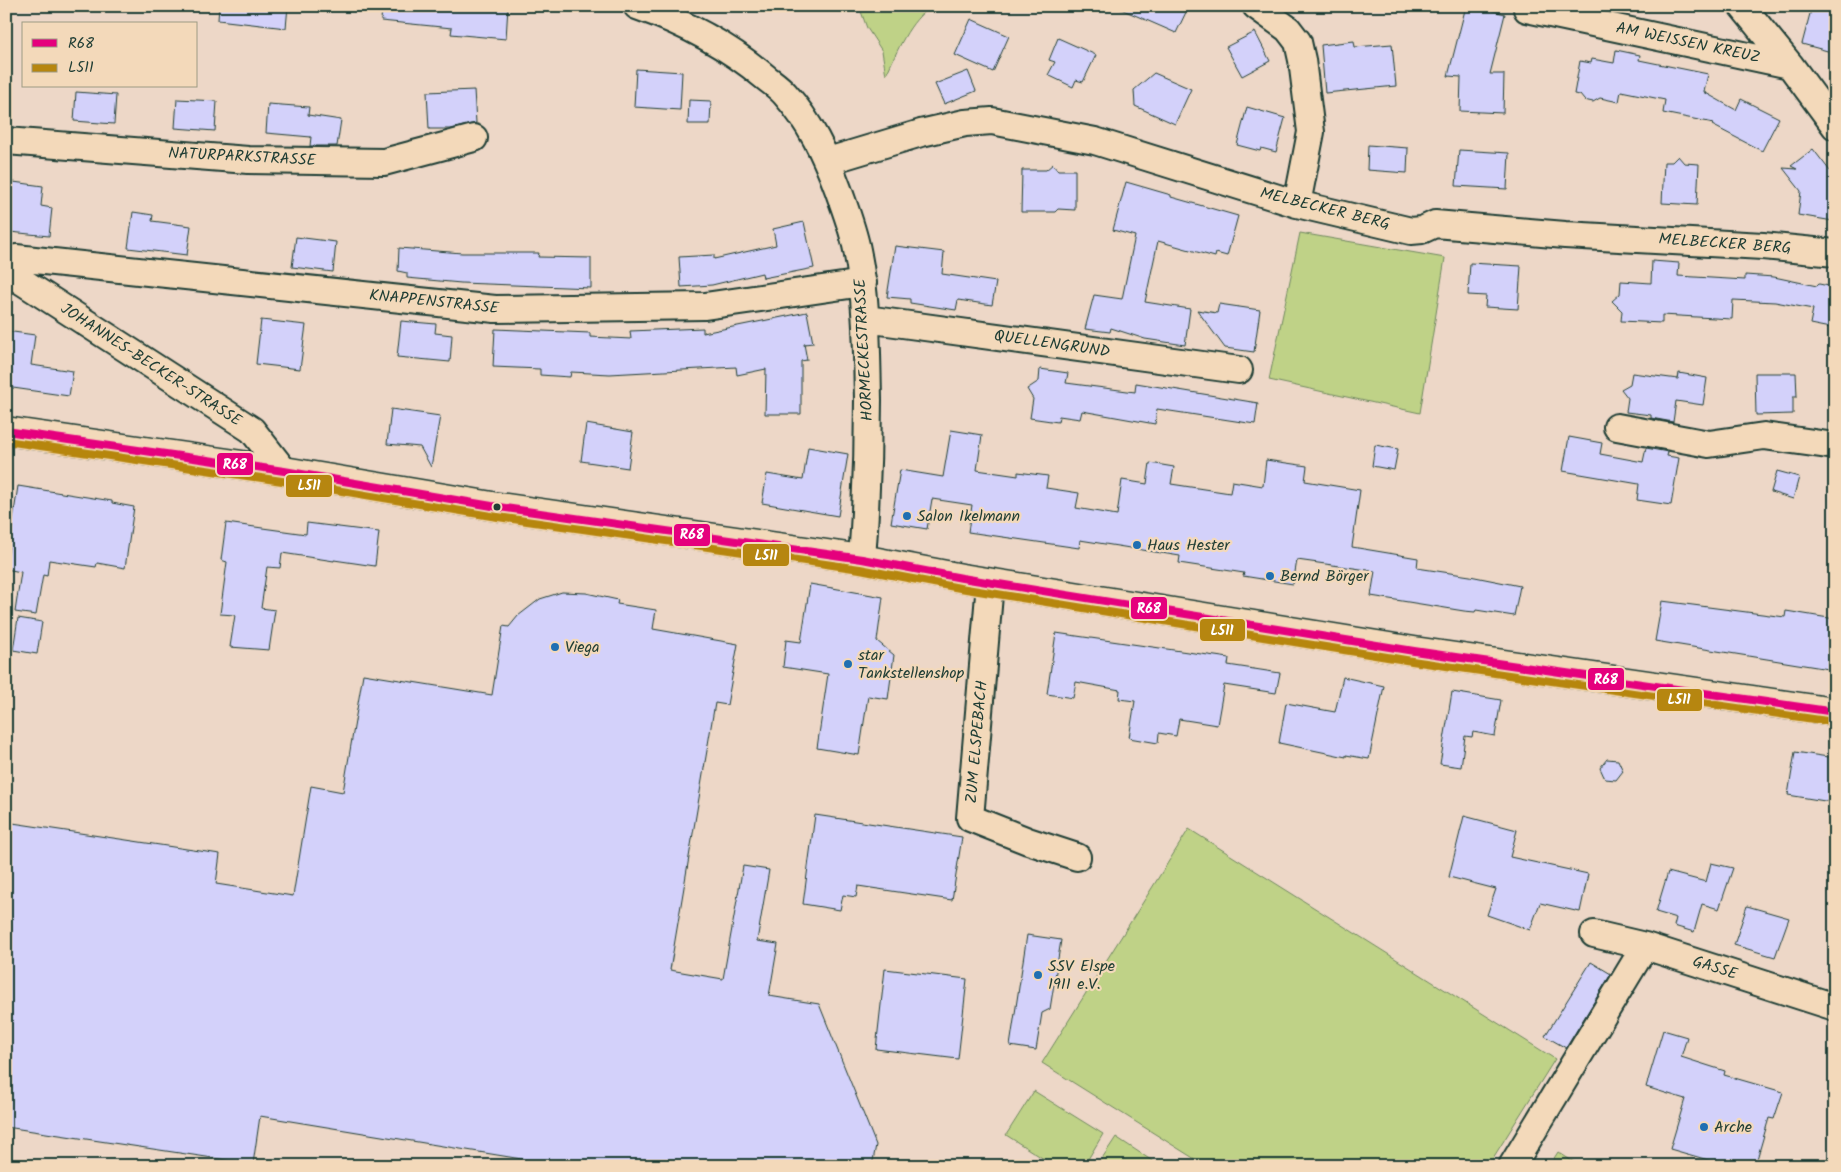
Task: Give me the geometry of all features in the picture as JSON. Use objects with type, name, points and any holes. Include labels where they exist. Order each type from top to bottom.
[{"type":"main road","points":[[6,431],[284,470],[492,506],[862,559],[990,583],[1414,651],[1835,712]]},
{"type":"street","name":"HORMECKESTRASSE","points":[[637,6],[704,35],[747,62],[784,93],[812,128],[828,161],[849,220],[857,249],[863,283],[866,319],[868,442],[862,559]]},
{"type":"street","points":[[1256,6],[1288,29],[1298,42],[1302,60],[1311,132],[1297,204]]},
{"type":"street","points":[[1742,6],[1790,65],[1835,126]]},
{"type":"street","name":"AM WEISSEN KREUZ","points":[[1527,9],[1790,65]]},
{"type":"street","name":"MELBECKER BERG","points":[[828,161],[965,122],[992,121],[1095,141],[1297,204],[1412,231],[1422,230],[1435,224],[1564,235],[1763,246],[1835,253]]},
{"type":"street","name":"NATURPARKSTRASSE","points":[[6,142],[248,160],[384,162],[474,138]]},
{"type":"street","name":"KNAPPENSTRASSE","points":[[10,274],[16,258],[495,309],[705,306],[863,283]]},
{"type":"street","name":"JOHANNES-BECKER-STRASSE","points":[[10,274],[252,430],[284,470]]},
{"type":"street","name":"QUELLENGRUND","points":[[866,319],[1239,370]]},
{"type":"street","points":[[1617,427],[1709,444],[1764,436],[1835,446]]},
{"type":"street","name":"ZUM ELSPEBACH","points":[[990,583],[970,818],[1028,841],[1077,857]]},
{"type":"street","name":"GASSE","points":[[1594,934],[1645,946],[1835,1007]]},
{"type":"street","points":[[1512,1166],[1645,946]]},
{"type":"green space","points":[[859,6],[932,6],[910,28],[886,75],[882,51],[867,28]]},
{"type":"green space","points":[[1300,233],[1445,258],[1420,413],[1269,380]]},
{"type":"green space","points":[[1189,829],[1555,1059],[1488,1166],[1206,1166],[1042,1063]]},
{"type":"green space","points":[[1034,1091],[1103,1134],[1084,1166],[1055,1166],[1006,1135]]},
{"type":"green space","points":[[1116,1137],[1160,1166],[1097,1166]]},
{"type":"green space","points":[[1558,1152],[1580,1166],[1549,1166]]},
{"type":"building","points":[[219,6],[288,6],[286,28],[218,20]]},
{"type":"building","points":[[382,6],[508,6],[506,39],[451,34],[452,28],[381,21]]},
{"type":"building","points":[[1114,6],[1189,6],[1176,33]]},
{"type":"building","points":[[1466,6],[1474,6],[1505,14],[1490,74],[1504,74],[1503,113],[1460,111],[1461,77],[1448,76]]},
{"type":"building","points":[[1812,6],[1835,6],[1835,53],[1802,44]]},
{"type":"building","points":[[971,19],[1009,36],[993,72],[955,55]]},
{"type":"building","points":[[1255,32],[1270,61],[1242,76],[1226,47]]},
{"type":"building","points":[[1058,38],[1096,55],[1083,82],[1076,80],[1073,87],[1048,75],[1055,62],[1049,60]]},
{"type":"building","points":[[1354,41],[1355,47],[1392,44],[1396,86],[1325,93],[1321,45]]},
{"type":"building","points":[[1616,50],[1640,55],[1639,60],[1708,74],[1704,92],[1736,110],[1741,99],[1779,118],[1762,151],[1712,125],[1714,123],[1663,113],[1665,100],[1621,91],[1619,102],[1600,98],[1593,102],[1584,100],[1580,95],[1574,94],[1580,61],[1591,63],[1592,59],[1614,63]]},
{"type":"building","points":[[636,69],[682,72],[680,110],[634,107]]},
{"type":"building","points":[[968,71],[976,91],[944,104],[935,84]]},
{"type":"building","points":[[1154,73],[1191,89],[1175,124],[1135,106],[1134,90]]},
{"type":"building","points":[[474,90],[476,123],[451,129],[429,129],[427,92]]},
{"type":"building","points":[[76,92],[116,95],[114,124],[74,121]]},
{"type":"building","points":[[177,99],[217,101],[215,131],[175,128]]},
{"type":"building","points":[[689,100],[711,101],[710,124],[688,124]]},
{"type":"building","points":[[268,104],[309,107],[308,115],[341,120],[337,146],[310,146],[311,137],[266,133]]},
{"type":"building","points":[[1247,107],[1285,118],[1276,152],[1261,148],[1260,151],[1237,145]]},
{"type":"building","points":[[1368,145],[1408,148],[1407,173],[1367,170]]},
{"type":"building","points":[[1813,149],[1830,171],[1835,171],[1833,221],[1798,215],[1801,191],[1783,168],[1797,169],[1791,166]]},
{"type":"building","points":[[1459,150],[1509,153],[1507,189],[1456,186]]},
{"type":"building","points":[[1678,156],[1684,163],[1699,164],[1697,205],[1662,203],[1664,162],[1672,162]]},
{"type":"building","points":[[1053,164],[1058,170],[1075,170],[1075,210],[1058,209],[1055,212],[1021,212],[1022,170],[1046,170]]},
{"type":"building","points":[[6,181],[43,186],[41,206],[52,208],[49,236],[10,232],[10,230],[6,229]]},
{"type":"building","points":[[1126,182],[1238,216],[1227,256],[1216,253],[1215,257],[1158,241],[1145,302],[1190,309],[1185,345],[1145,339],[1111,328],[1110,332],[1085,329],[1094,295],[1122,299],[1135,236],[1113,230]]},
{"type":"building","points":[[133,212],[153,215],[152,221],[191,226],[187,255],[128,248]]},
{"type":"building","points":[[804,222],[814,268],[763,278],[762,273],[712,285],[681,287],[679,257],[714,255],[714,259],[776,245],[773,229]]},
{"type":"building","points":[[296,237],[336,242],[333,272],[292,267]]},
{"type":"building","points":[[895,246],[944,252],[942,274],[996,282],[992,305],[958,300],[956,310],[910,303],[910,299],[887,297]]},
{"type":"building","points":[[399,248],[462,253],[539,253],[538,257],[591,258],[591,288],[461,283],[407,278],[407,273],[398,271]]},
{"type":"building","points":[[1652,261],[1679,263],[1678,276],[1745,280],[1745,275],[1774,277],[1817,286],[1819,284],[1829,286],[1835,294],[1835,329],[1810,324],[1813,309],[1775,302],[1733,300],[1732,319],[1662,315],[1662,323],[1621,321],[1622,311],[1612,301],[1620,294],[1621,281],[1651,283]]},
{"type":"building","points":[[1470,263],[1521,266],[1518,309],[1485,307],[1486,296],[1468,295]]},
{"type":"building","points":[[1219,304],[1260,310],[1254,352],[1225,348],[1197,310],[1217,313]]},
{"type":"building","points":[[807,312],[813,343],[804,344],[807,360],[801,361],[801,414],[765,414],[766,369],[737,375],[736,367],[610,374],[571,372],[570,377],[540,375],[540,369],[493,367],[495,329],[590,333],[590,337],[631,339],[630,331],[703,328],[703,333]]},
{"type":"building","points":[[261,320],[306,325],[300,369],[256,364]]},
{"type":"building","points":[[401,321],[436,324],[435,333],[452,335],[450,362],[397,357]]},
{"type":"building","points":[[6,331],[35,335],[31,365],[73,371],[69,396],[6,387]]},
{"type":"building","points":[[1040,369],[1068,373],[1066,383],[1135,392],[1136,383],[1258,403],[1255,424],[1157,409],[1155,424],[1082,411],[1080,419],[1059,416],[1058,422],[1030,418],[1033,399],[1027,389],[1039,381]]},
{"type":"building","points":[[1632,373],[1678,379],[1679,373],[1707,378],[1703,405],[1676,401],[1673,422],[1651,418],[1651,415],[1626,412],[1628,398],[1621,389],[1630,384]]},
{"type":"building","points":[[1755,373],[1796,373],[1797,397],[1793,397],[1793,414],[1756,415]]},
{"type":"building","points":[[391,409],[440,416],[431,467],[420,447],[387,444]]},
{"type":"building","points":[[586,424],[633,432],[628,468],[581,461]]},
{"type":"building","points":[[951,430],[982,435],[977,470],[1018,476],[1018,472],[1048,476],[1046,488],[1079,493],[1076,508],[1117,515],[1122,480],[1147,484],[1150,463],[1174,467],[1171,484],[1230,493],[1232,481],[1263,486],[1266,460],[1307,466],[1305,481],[1360,490],[1352,547],[1418,558],[1417,568],[1520,586],[1514,616],[1476,610],[1475,612],[1464,611],[1371,596],[1375,571],[1297,560],[1293,584],[1243,576],[1244,573],[1179,563],[1180,556],[1080,540],[1079,548],[968,532],[972,505],[932,499],[927,529],[891,523],[900,470],[943,477]]},
{"type":"building","points":[[1569,437],[1602,443],[1600,454],[1643,462],[1646,448],[1668,452],[1667,456],[1679,458],[1671,505],[1637,500],[1639,484],[1563,471]]},
{"type":"building","points":[[1375,445],[1398,449],[1394,470],[1372,466]]},
{"type":"building","points":[[808,447],[848,454],[838,516],[762,503],[767,474],[803,480]]},
{"type":"building","points":[[1777,471],[1799,477],[1793,499],[1771,492]]},
{"type":"building","points":[[18,486],[112,501],[112,503],[134,507],[125,568],[97,563],[96,567],[49,560],[47,576],[43,575],[36,615],[15,612],[21,572],[6,569],[6,566]]},
{"type":"building","points":[[226,523],[306,534],[307,523],[379,532],[375,566],[282,553],[280,568],[267,567],[261,608],[275,610],[269,650],[230,647],[235,615],[220,614],[227,562],[221,560]]},
{"type":"building","points":[[810,584],[883,597],[877,641],[894,655],[888,699],[868,696],[859,755],[817,748],[828,674],[783,667],[786,640],[801,642]]},
{"type":"building","points":[[562,592],[586,593],[618,600],[617,604],[656,610],[653,629],[738,644],[727,705],[715,703],[670,970],[723,979],[743,866],[769,870],[757,941],[778,944],[769,996],[819,1004],[876,1145],[872,1166],[564,1166],[260,1116],[253,1164],[6,1127],[6,822],[220,854],[216,884],[293,896],[311,786],[343,792],[363,674],[492,695],[503,626],[509,627],[518,616],[540,599]]},
{"type":"building","points":[[1662,601],[1785,617],[1786,611],[1835,619],[1835,670],[1655,641]]},
{"type":"building","points":[[18,618],[42,622],[37,654],[13,650]]},
{"type":"building","points":[[1056,633],[1229,658],[1228,665],[1280,673],[1276,693],[1224,685],[1217,725],[1179,719],[1176,736],[1159,733],[1158,743],[1129,738],[1135,701],[1119,699],[1120,690],[1076,682],[1073,698],[1047,694]]},
{"type":"building","points":[[1343,677],[1384,686],[1369,759],[1346,755],[1346,757],[1279,743],[1286,703],[1335,712]]},
{"type":"building","points":[[1452,692],[1501,700],[1495,736],[1473,732],[1472,737],[1465,736],[1461,767],[1440,764]]},
{"type":"building","points":[[1795,752],[1835,758],[1835,777],[1831,802],[1788,795]]},
{"type":"building","points":[[1607,759],[1618,760],[1623,771],[1616,780],[1605,779],[1600,768]]},
{"type":"building","points":[[815,815],[962,837],[952,900],[858,886],[856,897],[843,895],[840,910],[803,904]]},
{"type":"building","points":[[1464,816],[1517,830],[1510,857],[1588,874],[1580,912],[1540,903],[1530,930],[1487,915],[1496,889],[1449,877]]},
{"type":"building","points":[[1711,863],[1733,868],[1719,909],[1702,904],[1694,932],[1674,926],[1676,918],[1656,912],[1668,872],[1706,882]]},
{"type":"building","points":[[1747,906],[1789,918],[1775,957],[1734,945]]},
{"type":"building","name":"SSV Elspe 1911 e.V.","points":[[1027,935],[1061,940],[1050,1009],[1042,1013],[1036,1050],[1010,1046]]},
{"type":"building","points":[[1591,962],[1611,974],[1566,1048],[1545,1036]]},
{"type":"building","points":[[885,969],[967,979],[958,1059],[876,1049]]},
{"type":"building","points":[[1663,1030],[1687,1037],[1681,1057],[1725,1071],[1724,1075],[1783,1092],[1774,1119],[1769,1118],[1755,1166],[1729,1166],[1670,1149],[1685,1099],[1646,1087]]},
{"type":"transit line","name":"R68","points":[[6,431],[284,471],[492,506],[862,559],[962,578],[1414,651],[1835,712]]},
{"type":"transit line","name":"L511","points":[[6,441],[282,481],[491,516],[860,569],[960,588],[1412,661],[1834,722]]},
{"type":"place","name":"Salon Ikelmann","points":[[907,516]]},
{"type":"place","name":"Haus Hester","points":[[1137,545]]},
{"type":"place","name":"Bernd Börger","points":[[1270,576]]},
{"type":"place","name":"Viega","points":[[555,647]]},
{"type":"place","name":"star Tankstellenshop","points":[[848,664]]},
{"type":"place","name":"SSV Elspe 1911 e.V.","points":[[1038,975]]},
{"type":"place","name":"Arche","points":[[1704,1127]]}]
